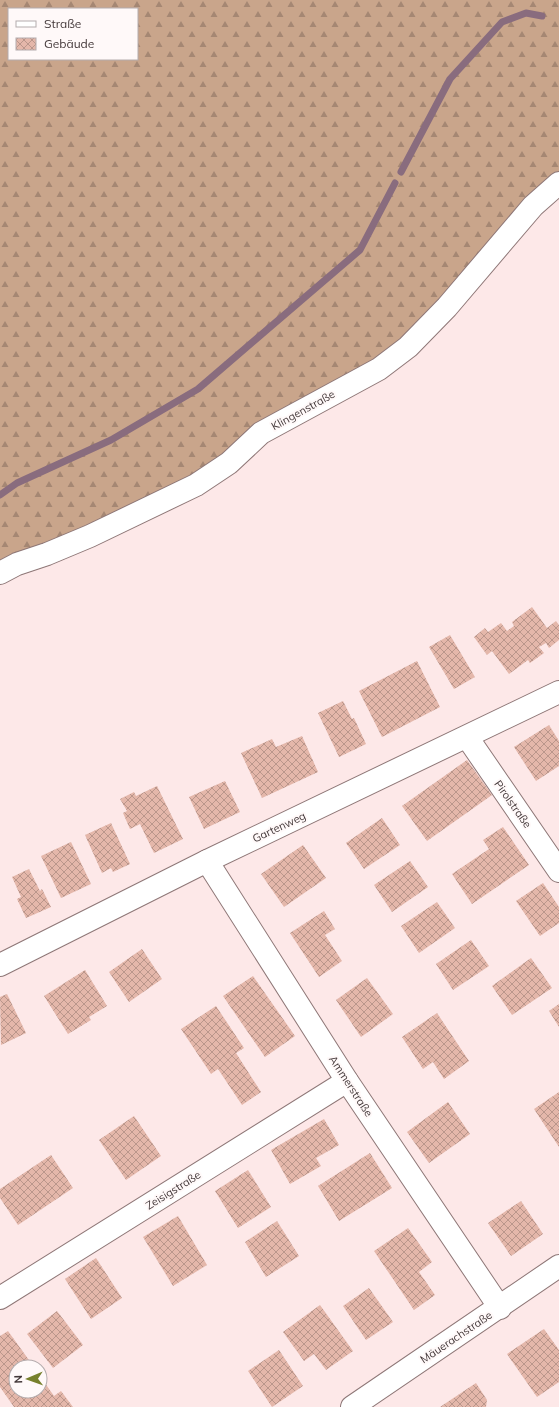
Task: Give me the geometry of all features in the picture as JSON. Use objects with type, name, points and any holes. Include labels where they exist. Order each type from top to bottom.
[{"type":"street","name":"Klingenstraße","points":[[0,573],[17,564],[47,554],[90,536],[196,485],[229,463],[261,433],[379,368],[408,348],[448,307],[533,206],[559,183]]},
{"type":"street","name":"Gartenweg","points":[[0,965],[208,861],[559,692]]},
{"type":"street","name":"Pirolstraße","points":[[467,737],[559,871]]},
{"type":"street","name":"Ammerstraße","points":[[208,861],[347,1081],[500,1308]]},
{"type":"street","name":"Zeisigstraße","points":[[0,1298],[347,1081]]},
{"type":"street","name":"Mäuerachstraße","points":[[352,1407],[500,1308],[559,1266]]},
{"type":"green space","points":[[0,0],[559,0],[559,174],[376,364],[290,425],[0,573]]},
{"type":"building","points":[[532,607],[547,628],[556,621],[559,625],[559,640],[549,648],[546,643],[539,647],[544,653],[530,663],[528,660],[509,674],[492,651],[487,655],[474,637],[485,628],[488,632],[501,623],[507,631],[514,626],[512,622]]},
{"type":"building","points":[[450,635],[475,677],[454,689],[429,647]]},
{"type":"building","points":[[417,661],[440,707],[382,737],[359,691]]},
{"type":"building","points":[[343,701],[352,719],[354,718],[366,744],[339,757],[318,713]]},
{"type":"building","points":[[549,725],[559,741],[559,766],[536,781],[514,747]]},
{"type":"building","points":[[302,736],[318,772],[262,798],[241,753],[272,739],[276,747]]},
{"type":"building","points":[[467,760],[492,795],[427,841],[402,806]]},
{"type":"building","points":[[225,781],[240,812],[204,829],[189,797]]},
{"type":"building","points":[[157,786],[183,839],[154,853],[140,824],[130,829],[123,813],[127,811],[120,799],[134,792],[136,796]]},
{"type":"building","points":[[382,818],[400,845],[364,869],[346,843]]},
{"type":"building","points":[[111,823],[130,864],[113,872],[111,868],[102,873],[85,835]]},
{"type":"building","points":[[503,827],[529,865],[472,904],[452,874],[489,849],[483,840]]},
{"type":"building","points":[[71,842],[91,884],[61,898],[41,856]]},
{"type":"building","points":[[303,845],[326,878],[284,907],[261,874]]},
{"type":"building","points":[[410,861],[428,887],[392,912],[374,885]]},
{"type":"building","points":[[29,869],[40,891],[42,889],[51,907],[26,918],[17,899],[21,897],[12,877]]},
{"type":"building","points":[[543,883],[559,907],[559,923],[540,936],[516,901]]},
{"type":"building","points":[[437,902],[455,928],[419,953],[401,926]]},
{"type":"building","points":[[324,911],[335,929],[325,935],[342,961],[319,977],[290,933]]},
{"type":"building","points":[[471,940],[489,966],[453,990],[436,964]]},
{"type":"building","points":[[142,949],[162,979],[129,1002],[109,972]]},
{"type":"building","points":[[531,958],[552,988],[512,1015],[492,986]]},
{"type":"building","points":[[85,970],[107,1006],[89,1017],[91,1020],[68,1034],[44,996]]},
{"type":"building","points":[[253,976],[295,1036],[265,1057],[223,996]]},
{"type":"building","points":[[367,978],[393,1014],[361,1037],[336,1000]]},
{"type":"building","points":[[7,994],[26,1033],[1,1045],[0,997]]},
{"type":"building","points":[[559,1004],[559,1027],[549,1011]]},
{"type":"building","points":[[216,1006],[244,1048],[236,1053],[261,1092],[242,1105],[218,1069],[211,1074],[181,1029]]},
{"type":"building","points":[[437,1013],[469,1061],[444,1079],[433,1062],[423,1069],[402,1037]]},
{"type":"building","points":[[559,1092],[559,1147],[534,1109]]},
{"type":"building","points":[[448,1102],[470,1134],[429,1163],[407,1132]]},
{"type":"building","points":[[134,1116],[161,1156],[126,1180],[99,1140]]},
{"type":"building","points":[[324,1119],[339,1145],[316,1158],[321,1166],[290,1184],[271,1150]]},
{"type":"building","points":[[370,1153],[392,1188],[339,1221],[318,1186]]},
{"type":"building","points":[[51,1155],[73,1188],[18,1225],[0,1198],[0,1189]]},
{"type":"building","points":[[248,1170],[271,1207],[238,1228],[215,1191]]},
{"type":"building","points":[[521,1201],[543,1234],[511,1256],[488,1223]]},
{"type":"building","points":[[178,1216],[207,1265],[173,1286],[143,1237]]},
{"type":"building","points":[[277,1221],[299,1256],[266,1277],[245,1242]]},
{"type":"building","points":[[408,1228],[432,1262],[419,1272],[435,1295],[414,1310],[374,1251]]},
{"type":"building","points":[[96,1258],[122,1298],[91,1319],[65,1279]]},
{"type":"building","points":[[369,1288],[393,1322],[366,1340],[343,1306]]},
{"type":"building","points":[[320,1305],[353,1351],[326,1370],[314,1354],[304,1361],[283,1332]]},
{"type":"building","points":[[57,1311],[83,1345],[53,1368],[48,1359],[46,1359],[27,1334]]},
{"type":"building","points":[[544,1329],[559,1350],[559,1382],[537,1397],[507,1354]]},
{"type":"building","points":[[8,1331],[28,1359],[8,1359],[8,1398],[0,1387],[0,1336]]},
{"type":"building","points":[[279,1350],[303,1386],[272,1407],[248,1371]]},
{"type":"building","points":[[476,1383],[487,1400],[486,1407],[440,1407]]},
{"type":"building","points":[[48,1387],[54,1396],[61,1391],[73,1407],[14,1407],[8,1399],[48,1399]]},
{"type":"waterway","points":[[401,172],[450,79],[502,22],[526,13],[542,16]]},
{"type":"waterway","points":[[0,495],[17,483],[111,440],[198,389],[360,250],[395,183]]}]
